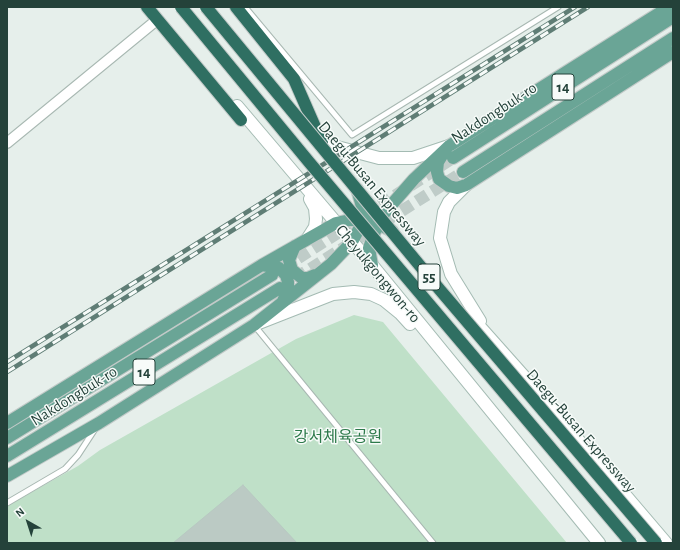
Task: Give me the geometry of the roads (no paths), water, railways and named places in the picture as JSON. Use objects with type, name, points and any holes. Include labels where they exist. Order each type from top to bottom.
[{"type":"highway","points":[[148,7],[241,120]]},
{"type":"highway","name":"Daegu-Busan Expressway","points":[[181,7],[309,162],[631,543]]},
{"type":"highway","name":"Daegu-Busan Expressway","points":[[206,7],[440,290],[656,543]]},
{"type":"highway","points":[[236,7],[294,79],[322,143]]},
{"type":"main road","name":"Cheyukgongwon-ro","points":[[154,7],[294,176],[372,265],[599,543]]},
{"type":"main road","points":[[210,7],[350,177],[380,220],[401,237],[528,381],[666,543]]},
{"type":"main road","points":[[372,265],[369,248],[380,220],[414,179],[449,146],[669,7]]},
{"type":"main road","name":"Nakdongbuk-ro","points":[[453,158],[673,17]]},
{"type":"main road","name":"Nakdongbuk-ro","points":[[463,172],[673,38]]},
{"type":"main road","points":[[500,350],[451,274],[440,238],[444,212],[449,202],[466,185],[673,52]]},
{"type":"main road","points":[[241,120],[294,176],[315,208],[314,227],[308,238]]},
{"type":"main road","points":[[322,143],[379,158],[413,158],[449,146]]},
{"type":"main road","points":[[449,146],[438,162],[436,172],[439,179],[449,186],[457,188],[466,185]]},
{"type":"main road","points":[[7,476],[99,423],[254,325],[343,254],[352,242],[362,220],[360,198],[350,177]]},
{"type":"main road","points":[[7,423],[308,238],[336,224],[350,220],[380,220]]},
{"type":"main road","points":[[295,246],[289,260],[296,274],[302,278],[308,278],[318,273]]},
{"type":"main road","points":[[262,265],[279,268],[286,275],[288,290],[283,302]]},
{"type":"main road","name":"Nakdongbuk-ro","points":[[7,438],[272,275]]},
{"type":"main road","name":"Nakdongbuk-ro","points":[[7,456],[280,288]]},
{"type":"main road","points":[[254,325],[333,294],[354,292],[371,294],[384,300],[400,313],[465,387],[489,408]]},
{"type":"street","points":[[7,143],[158,19]]},
{"type":"lane","points":[[245,7],[352,135],[558,7]]},
{"type":"lane","points":[[254,325],[433,543]]},
{"type":"lane","points":[[7,503],[65,469],[78,455],[99,423]]},
{"type":"tunnel","points":[[365,215],[453,158]]},
{"type":"tunnel","points":[[280,288],[463,172]]},
{"type":"tunnel","points":[[283,268],[350,225]]},
{"type":"railway","points":[[7,362],[575,7]]},
{"type":"railway","points":[[7,372],[588,7]]},
{"type":"park label","name":"강서체육공원","points":[[338,437]]}]
